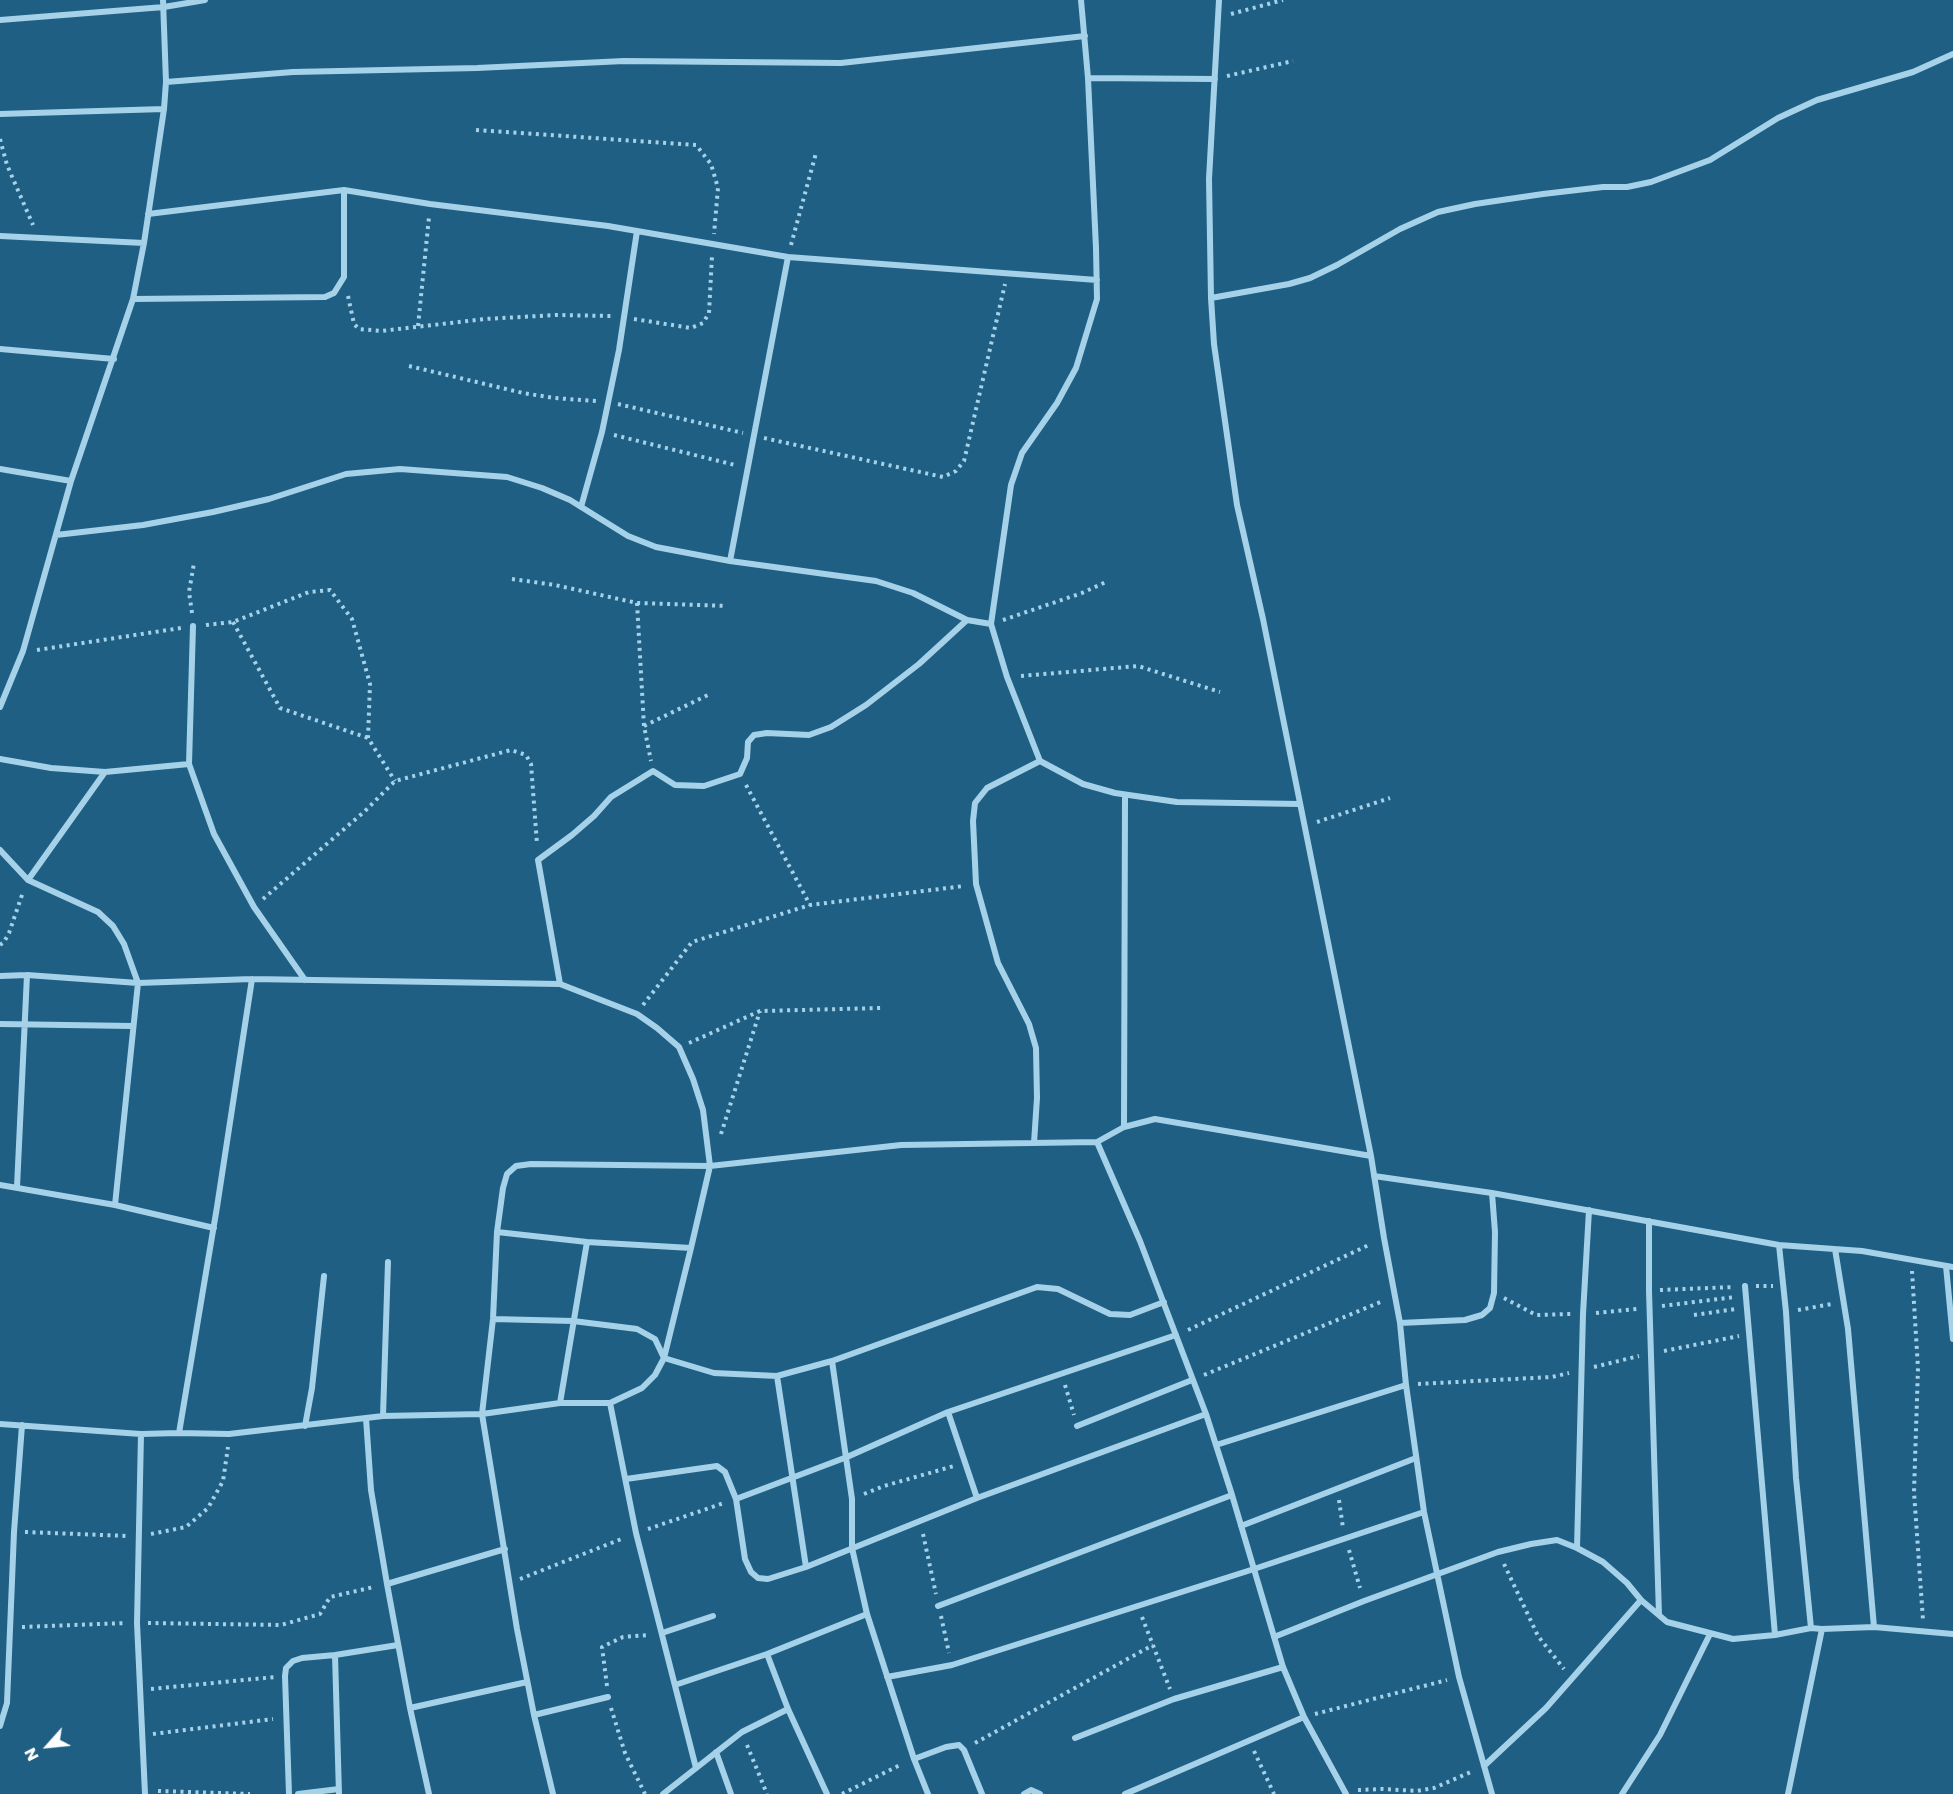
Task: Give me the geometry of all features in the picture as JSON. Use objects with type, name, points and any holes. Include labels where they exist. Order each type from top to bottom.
[{"type":"street","points":[[0,20],[205,0]]},
{"type":"street","points":[[1081,0],[1088,78],[1097,299],[1076,368],[1057,403],[1022,453],[1011,485],[991,624],[1007,677],[1040,761],[1063,775],[1083,784],[1125,795],[1177,802],[1300,804]]},
{"type":"street","points":[[1219,0],[1209,179],[1211,298],[1214,344],[1237,504],[1263,619],[1371,1156],[1396,1296],[1424,1512],[1459,1677],[1492,1794]]},
{"type":"street","points":[[0,707],[23,651],[71,481],[133,299],[144,243],[164,109],[166,82],[163,4]]},
{"type":"street","points":[[166,82],[293,72],[477,68],[624,61],[841,63],[1085,36]]},
{"type":"street","points":[[1211,298],[1310,278],[1400,228],[1438,212],[1563,191],[1627,187],[1651,182],[1710,160],[1778,118],[1817,100],[1913,72],[1953,54]]},
{"type":"street","points":[[1088,78],[1215,79]]},
{"type":"street","points":[[0,114],[164,109]]},
{"type":"street","points":[[148,214],[344,190],[430,204],[637,231],[788,257],[1096,280]]},
{"type":"street","points":[[133,299],[325,297],[334,293],[344,278],[344,190]]},
{"type":"street","points":[[581,507],[602,432],[624,317],[637,231]]},
{"type":"street","points":[[0,236],[144,243]]},
{"type":"street","points":[[730,561],[788,257]]},
{"type":"street","points":[[0,349],[114,359]]},
{"type":"street","points":[[0,469],[71,481]]},
{"type":"street","points":[[56,535],[143,525],[201,514],[269,499],[346,474],[400,469],[507,477],[542,488],[581,507],[628,536],[656,547],[730,561],[876,581],[913,593],[968,620],[991,624]]},
{"type":"street","points":[[560,984],[538,860],[580,829],[611,797],[653,771],[675,785],[704,786],[740,774],[747,758],[748,742],[753,735],[767,733],[809,735],[831,727],[866,705],[919,664],[968,620]]},
{"type":"street","points":[[193,626],[189,764],[214,834],[254,907],[305,981]]},
{"type":"street","points":[[0,759],[51,768],[105,772],[189,764]]},
{"type":"street","points":[[1034,1143],[1037,1098],[1036,1048],[1029,1024],[998,963],[976,884],[974,821],[975,803],[987,788],[1040,761]]},
{"type":"street","points":[[28,880],[105,772]]},
{"type":"street","points":[[1124,1127],[1125,795]]},
{"type":"street","points":[[0,850],[28,880],[98,912],[114,926],[124,944],[138,983],[115,1205]]},
{"type":"street","points":[[18,1186],[27,975]]},
{"type":"street","points":[[0,976],[27,975],[138,983],[252,979],[560,984],[637,1014],[679,1047],[703,1110],[710,1166],[664,1358],[655,1375],[642,1388],[610,1403],[560,1403],[482,1414],[383,1416],[229,1434],[141,1434],[0,1424]]},
{"type":"street","points":[[179,1433],[214,1228],[252,979]]},
{"type":"street","points":[[0,1024],[132,1026]]},
{"type":"street","points":[[553,1794],[527,1682],[482,1414],[493,1319],[497,1232],[503,1188],[507,1174],[516,1166],[531,1164],[710,1166],[901,1145],[1097,1142],[1124,1127],[1155,1119],[1371,1156]]},
{"type":"street","points":[[1097,1142],[1164,1302],[1206,1414],[1283,1667],[1304,1717],[1343,1793]]},
{"type":"street","points":[[1374,1176],[1492,1193],[1779,1245],[1862,1251],[1950,1267],[1953,1339]]},
{"type":"street","points":[[0,1185],[18,1186],[115,1205],[214,1228]]},
{"type":"street","points":[[1400,1323],[1465,1320],[1482,1315],[1490,1308],[1494,1293],[1495,1232],[1492,1193]]},
{"type":"street","points":[[1577,1548],[1583,1314],[1589,1210]]},
{"type":"street","points":[[1649,1221],[1659,1615]]},
{"type":"street","points":[[497,1232],[587,1242],[691,1248]]},
{"type":"street","points":[[560,1403],[587,1242]]},
{"type":"street","points":[[1779,1245],[1786,1312],[1796,1479],[1810,1628]]},
{"type":"street","points":[[1835,1249],[1851,1358],[1874,1627]]},
{"type":"street","points":[[383,1416],[388,1262]]},
{"type":"street","points":[[305,1426],[312,1388],[324,1276]]},
{"type":"street","points":[[1745,1286],[1745,1308],[1754,1382],[1775,1635]]},
{"type":"street","points":[[493,1319],[573,1322],[637,1329],[655,1340],[664,1358],[714,1373],[777,1376],[832,1361],[1037,1287],[1058,1289],[1110,1314],[1130,1315],[1164,1302]]},
{"type":"street","points":[[736,1499],[847,1457],[948,1412],[1176,1335]]},
{"type":"street","points":[[832,1361],[852,1499],[852,1548],[867,1614],[914,1759],[928,1794]]},
{"type":"street","points":[[777,1376],[806,1567]]},
{"type":"street","points":[[1077,1426],[1192,1380]]},
{"type":"street","points":[[1216,1445],[1406,1385]]},
{"type":"street","points":[[610,1403],[636,1533],[696,1768]]},
{"type":"street","points":[[948,1412],[977,1498]]},
{"type":"street","points":[[626,1479],[717,1466],[725,1472],[736,1499],[745,1559],[751,1572],[758,1578],[768,1579],[806,1567],[977,1498],[1206,1414]]},
{"type":"street","points":[[366,1418],[371,1490],[410,1708],[429,1794]]},
{"type":"street","points":[[0,1726],[7,1703],[14,1532],[22,1425]]},
{"type":"street","points":[[141,1434],[137,1623],[145,1793]]},
{"type":"street","points":[[1241,1526],[1416,1458]]},
{"type":"street","points":[[938,1606],[1232,1495]]},
{"type":"street","points":[[887,1677],[952,1665],[1254,1569],[1424,1512]]},
{"type":"street","points":[[1274,1637],[1498,1552],[1557,1540],[1604,1562],[1627,1583],[1641,1600],[1668,1622],[1710,1634],[1733,1639],[1775,1635],[1810,1628],[1874,1627],[1953,1634]]},
{"type":"street","points":[[387,1584],[505,1549]]},
{"type":"street","points":[[1484,1766],[1546,1708],[1641,1600]]},
{"type":"street","points":[[675,1685],[767,1654],[867,1614]]},
{"type":"street","points":[[662,1633],[713,1616]]},
{"type":"street","points":[[1788,1794],[1822,1629]]},
{"type":"street","points":[[1622,1794],[1660,1735],[1710,1634]]},
{"type":"street","points":[[290,1794],[286,1668],[293,1661],[302,1658],[398,1645]]},
{"type":"street","points":[[767,1654],[788,1709],[827,1794]]},
{"type":"street","points":[[298,1794],[339,1791],[335,1655]]},
{"type":"street","points":[[1075,1738],[1173,1699],[1283,1667]]},
{"type":"street","points":[[410,1708],[527,1682]]},
{"type":"street","points":[[534,1715],[608,1697]]},
{"type":"street","points":[[663,1794],[742,1732],[788,1709]]},
{"type":"street","points":[[1125,1794],[1304,1717]]},
{"type":"street","points":[[914,1759],[954,1744],[959,1745],[964,1750],[982,1794]]},
{"type":"street","points":[[716,1752],[731,1794]]},
{"type":"street","points":[[1024,1794],[1031,1790],[1040,1794]]},
{"type":"path","points":[[1219,17],[1284,0]]},
{"type":"path","points":[[1215,79],[1293,61]]},
{"type":"path","points":[[344,278],[354,324],[359,329],[381,331],[556,315],[624,317],[691,328],[703,324],[709,313],[718,188],[711,164],[696,145],[476,130]]},
{"type":"path","points":[[0,139],[7,165],[37,237]]},
{"type":"path","points":[[788,257],[816,153]]},
{"type":"path","points":[[418,326],[430,204]]},
{"type":"path","points":[[409,366],[523,393],[608,402],[943,477],[956,471],[964,461],[1007,272]]},
{"type":"path","points":[[602,432],[747,468]]},
{"type":"path","points":[[193,626],[189,592],[194,563]]},
{"type":"path","points":[[512,579],[555,585],[637,603],[728,606]]},
{"type":"path","points":[[991,624],[1082,593],[1108,581]]},
{"type":"path","points":[[23,651],[233,622],[309,592],[330,590],[352,619],[370,684],[368,738],[395,781]]},
{"type":"path","points":[[637,603],[644,726],[653,771]]},
{"type":"path","points":[[233,622],[280,708],[368,738]]},
{"type":"path","points":[[1007,677],[1138,666],[1220,692]]},
{"type":"path","points":[[644,726],[708,695]]},
{"type":"path","points":[[254,907],[365,811],[395,781],[511,750],[526,755],[531,764],[538,860]]},
{"type":"path","points":[[740,774],[810,905]]},
{"type":"path","points":[[1304,826],[1390,798]]},
{"type":"path","points":[[0,945],[9,933],[28,880]]},
{"type":"path","points":[[637,1014],[692,942],[810,905],[976,884]]},
{"type":"path","points":[[679,1047],[760,1011],[882,1008]]},
{"type":"path","points":[[710,1166],[760,1011]]},
{"type":"path","points":[[1176,1335],[1384,1238]]},
{"type":"path","points":[[1912,1260],[1918,1368],[1914,1492],[1924,1632]]},
{"type":"path","points":[[1649,1291],[1782,1286]]},
{"type":"path","points":[[1494,1293],[1536,1315],[1583,1314],[1745,1296]]},
{"type":"path","points":[[1192,1380],[1396,1296]]},
{"type":"path","points":[[1786,1312],[1843,1302]]},
{"type":"path","points":[[1694,1315],[1745,1308]]},
{"type":"path","points":[[1062,1373],[1077,1426]]},
{"type":"path","points":[[14,1532],[139,1536],[186,1527],[208,1508],[223,1481],[229,1434]]},
{"type":"path","points":[[852,1499],[884,1486],[966,1463]]},
{"type":"path","points":[[1337,1489],[1345,1539],[1364,1601]]},
{"type":"path","points":[[511,1582],[636,1533],[736,1499]]},
{"type":"path","points":[[920,1522],[952,1665]]},
{"type":"path","points":[[1498,1552],[1538,1636],[1572,1679]]},
{"type":"path","points":[[10,1628],[137,1623],[281,1625],[320,1614],[330,1597],[387,1584]]},
{"type":"path","points":[[1137,1606],[1173,1699]]},
{"type":"path","points":[[645,1794],[625,1753],[608,1697],[602,1647],[623,1637],[662,1633]]},
{"type":"path","points":[[964,1750],[1153,1645]]},
{"type":"path","points":[[141,1689],[285,1676]]},
{"type":"path","points":[[1304,1717],[1459,1677]]},
{"type":"path","points":[[143,1735],[287,1717]]},
{"type":"path","points":[[742,1732],[767,1794]]},
{"type":"path","points":[[1250,1742],[1274,1794]]},
{"type":"path","points":[[842,1794],[914,1759]]},
{"type":"path","points":[[1343,1793],[1383,1789],[1426,1790],[1484,1766]]},
{"type":"path","points":[[145,1793],[250,1794]]}]
